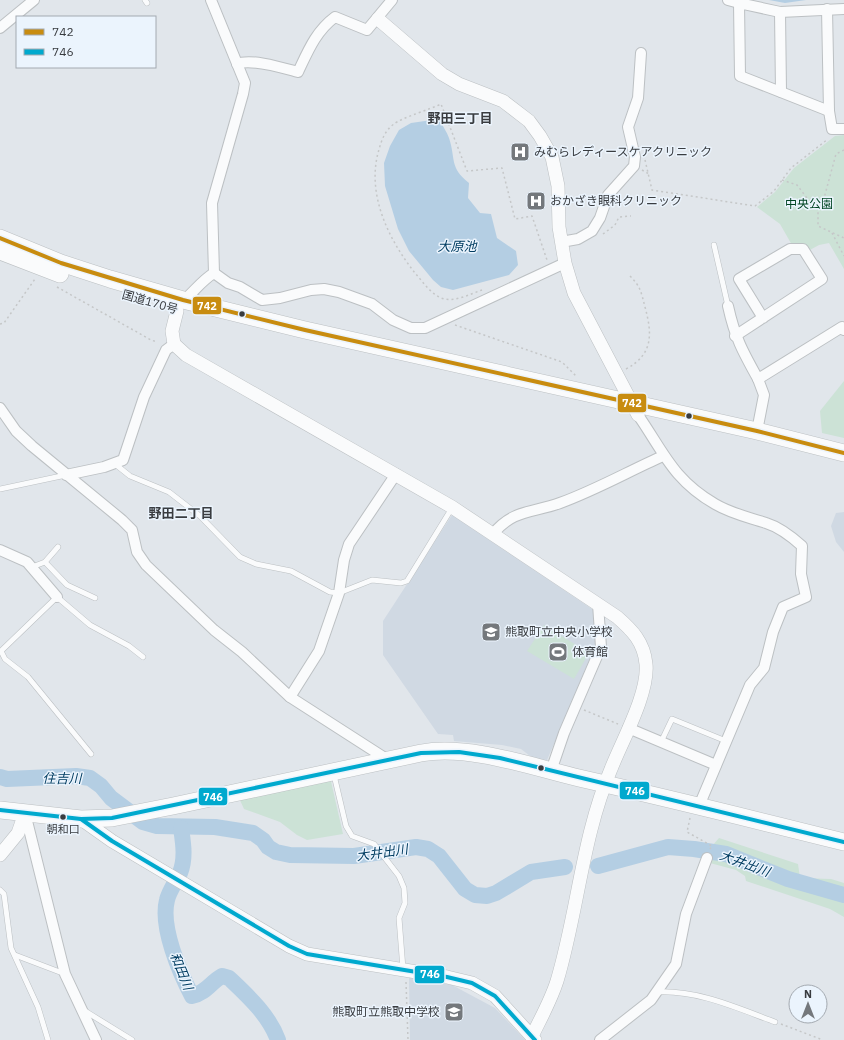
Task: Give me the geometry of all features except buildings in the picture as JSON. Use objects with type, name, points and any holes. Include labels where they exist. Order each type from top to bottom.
[{"type":"highway","name":"国道170号","points":[[0,238],[68,265],[180,306],[312,332],[579,392],[635,409],[757,431],[844,454]]},
{"type":"highway","name":"国道170号","points":[[0,251],[66,276],[180,306],[813,451],[844,454]]},
{"type":"highway","points":[[0,810],[81,819],[112,818],[436,750],[450,750],[486,756],[605,783],[844,842]]},
{"type":"street","points":[[0,28],[34,0]]},
{"type":"street","points":[[211,0],[245,83],[244,94],[212,203],[214,273]]},
{"type":"street","points":[[237,64],[241,62],[252,62],[298,72],[315,37],[327,22],[335,17],[367,30],[378,19],[392,0]]},
{"type":"street","points":[[728,0],[780,12],[844,9]]},
{"type":"street","points":[[739,3],[740,76],[829,111]]},
{"type":"street","points":[[827,9],[829,111],[832,129],[844,128]]},
{"type":"street","points":[[780,12],[781,92]]},
{"type":"street","points":[[378,19],[442,74],[459,84],[503,101],[529,122],[540,136],[552,157],[558,186],[561,242],[574,293],[635,409],[664,456],[679,477],[714,504],[740,516],[767,523],[794,538],[802,546],[801,574],[806,597],[783,607],[773,632],[764,668],[750,685],[698,806]]},
{"type":"street","points":[[561,242],[578,239],[592,231],[600,218],[608,195],[634,166],[635,157],[628,127],[638,98],[641,53]]},
{"type":"street","points":[[735,336],[822,279],[803,248],[790,248],[739,278],[762,318]]},
{"type":"street","points":[[214,273],[228,283],[240,287],[262,300],[324,289],[339,292],[372,304],[393,320],[411,328],[425,328],[565,261]]},
{"type":"street","points":[[81,819],[112,840],[289,946],[307,954],[472,983],[495,996],[533,1038],[557,982],[592,823],[605,783],[645,683],[646,664],[642,646],[634,631],[598,604],[452,507],[186,355],[174,344],[172,331],[180,306],[206,278],[214,273]]},
{"type":"street","points":[[728,306],[735,336],[758,379],[764,395],[757,431]]},
{"type":"street","points":[[758,379],[842,327],[844,330]]},
{"type":"street","points":[[66,475],[115,464],[123,460],[144,397],[166,350],[174,344]]},
{"type":"street","points":[[0,408],[16,431],[132,530],[137,552],[158,578],[290,696],[388,760]]},
{"type":"street","points":[[492,534],[506,520],[520,513],[560,503],[664,456]]},
{"type":"street","points":[[290,696],[319,651],[339,593],[344,560],[349,544],[396,474]]},
{"type":"street","points":[[0,550],[28,562],[57,596]]},
{"type":"street","points":[[552,771],[564,733],[601,648],[598,604]]},
{"type":"street","points":[[628,728],[716,766]]},
{"type":"street","points":[[0,855],[18,833],[26,813]]},
{"type":"street","points":[[26,813],[65,974],[96,1040]]},
{"type":"street","points":[[600,1040],[651,1000],[676,964],[686,914],[707,858]]},
{"type":"lane","points":[[714,245],[728,306]]},
{"type":"lane","points":[[115,464],[130,476],[169,492],[200,516],[240,557],[256,564],[291,571],[330,592],[339,593],[372,580],[401,583],[407,581],[452,507]]},
{"type":"lane","points":[[0,488],[66,475]]},
{"type":"lane","points":[[32,567],[45,562],[58,547]]},
{"type":"lane","points":[[45,562],[67,585],[95,598]]},
{"type":"lane","points":[[91,754],[28,677],[5,659],[1,651],[57,596],[90,625],[128,646],[143,657]]},
{"type":"lane","points":[[661,742],[672,719],[726,741]]},
{"type":"lane","points":[[333,772],[346,826],[352,836],[374,844],[399,876],[404,888],[405,903],[399,918],[404,971]]},
{"type":"lane","points":[[0,890],[4,894],[11,948],[38,1007],[48,1040]]},
{"type":"lane","points":[[15,955],[65,974]]},
{"type":"lane","points":[[657,992],[673,992],[697,996],[725,1004],[775,1022]]},
{"type":"lane","points":[[81,1008],[132,1040]]},
{"type":"path","points":[[483,290],[454,299],[442,298],[430,291],[400,253],[388,231],[375,189],[375,163],[382,138],[394,124],[441,104],[467,171],[502,168],[515,219],[532,216],[549,267],[565,261]]},
{"type":"path","points":[[652,190],[755,206],[774,191],[791,168],[829,138],[832,129]]},
{"type":"path","points":[[844,150],[836,154],[818,213],[818,226],[844,238]]},
{"type":"path","points":[[782,180],[797,185],[810,202],[821,206]]},
{"type":"path","points":[[599,236],[615,225],[619,217],[631,216]]},
{"type":"path","points":[[832,233],[844,256]]},
{"type":"path","points":[[0,324],[4,322],[37,275]]},
{"type":"path","points":[[616,374],[638,361],[650,343],[649,322],[639,285],[630,276]]},
{"type":"path","points":[[55,286],[157,342]]},
{"type":"path","points":[[442,320],[562,362],[580,381],[579,392]]},
{"type":"path","points":[[575,706],[628,728]]},
{"type":"path","points":[[698,806],[687,832],[712,846]]},
{"type":"path","points":[[404,971],[408,1040]]},
{"type":"path","points":[[775,1022],[824,1040]]},
{"type":"shaded area","points":[[844,512],[844,552],[836,542],[831,526],[836,513]]},
{"type":"shaded area","name":"熊取町立中央小学校","points":[[452,515],[595,611],[600,643],[578,695],[575,695],[547,760],[534,759],[521,749],[502,745],[454,741],[453,735],[438,734],[383,655],[383,621]]},
{"type":"shaded area","name":"熊取町立熊取中学校","points":[[409,978],[452,985],[495,1008],[525,1040],[410,1040]]},
{"type":"green space","name":"中央公園","points":[[844,135],[844,269],[829,243],[819,245],[808,251],[792,245],[780,224],[757,207],[775,192],[794,168],[835,136]]},
{"type":"green space","points":[[844,381],[844,438],[822,433],[820,411]]},
{"type":"green space","name":"体育館","points":[[544,625],[589,653],[574,679],[527,651]]},
{"type":"green space","points":[[330,777],[343,834],[307,840],[297,835],[280,822],[244,809],[239,798]]},
{"type":"green space","points":[[719,838],[798,864],[800,878],[831,879],[844,883],[844,917],[830,909],[746,881],[745,876],[736,870],[710,863],[707,858],[712,846]]},
{"type":"water","points":[[769,0],[806,0],[785,3]]},
{"type":"water","name":"大原池","points":[[439,119],[449,138],[454,162],[458,172],[469,183],[468,198],[480,213],[491,214],[497,238],[516,251],[518,265],[509,275],[453,290],[441,287],[433,280],[409,251],[398,229],[385,186],[384,163],[390,146],[399,130],[411,123]]},
{"type":"waterway","name":"大井出川","points":[[0,777],[7,779],[76,776],[90,778],[101,786],[111,798],[143,822],[157,826],[215,827],[253,833],[263,840],[268,847],[276,852],[290,855],[354,856],[416,847],[428,849],[439,856],[465,889],[475,895],[487,896],[496,893],[531,872],[565,867]]},
{"type":"waterway","name":"和田川","points":[[181,828],[184,850],[183,862],[180,873],[167,900],[166,923],[172,950],[187,986],[192,996],[205,990],[222,976],[229,978],[264,1014],[278,1040]]},
{"type":"waterway","name":"大井出川","points":[[598,866],[668,847],[694,849],[726,854],[788,879],[844,895]]},
{"type":"transit line","name":"742","points":[[0,238],[61,263],[183,300],[305,330],[757,431],[844,453]]},
{"type":"transit line","name":"746","points":[[0,810],[81,819],[112,818],[421,753],[459,752],[500,758],[844,842]]},
{"type":"transit line","name":"746","points":[[81,819],[112,841],[289,946],[307,954],[447,977],[472,983],[495,996],[535,1040]]},
{"type":"place","name":"みむらレディースケアクリニック","points":[[520,152]]},
{"type":"place","name":"おかざき眼科クリニック","points":[[536,201]]},
{"type":"place","name":"熊取町立中央小学校","points":[[491,632]]},
{"type":"place","name":"体育館","points":[[558,652]]},
{"type":"place","name":"朝和口","points":[[63,817]]},
{"type":"place","name":"熊取町立熊取中学校","points":[[454,1012]]},
{"type":"district","name":"野田三丁目","points":[[460,118]]},
{"type":"district","name":"野田二丁目","points":[[181,513]]},
{"type":"water label","name":"住吉川","points":[[62,778]]}]
